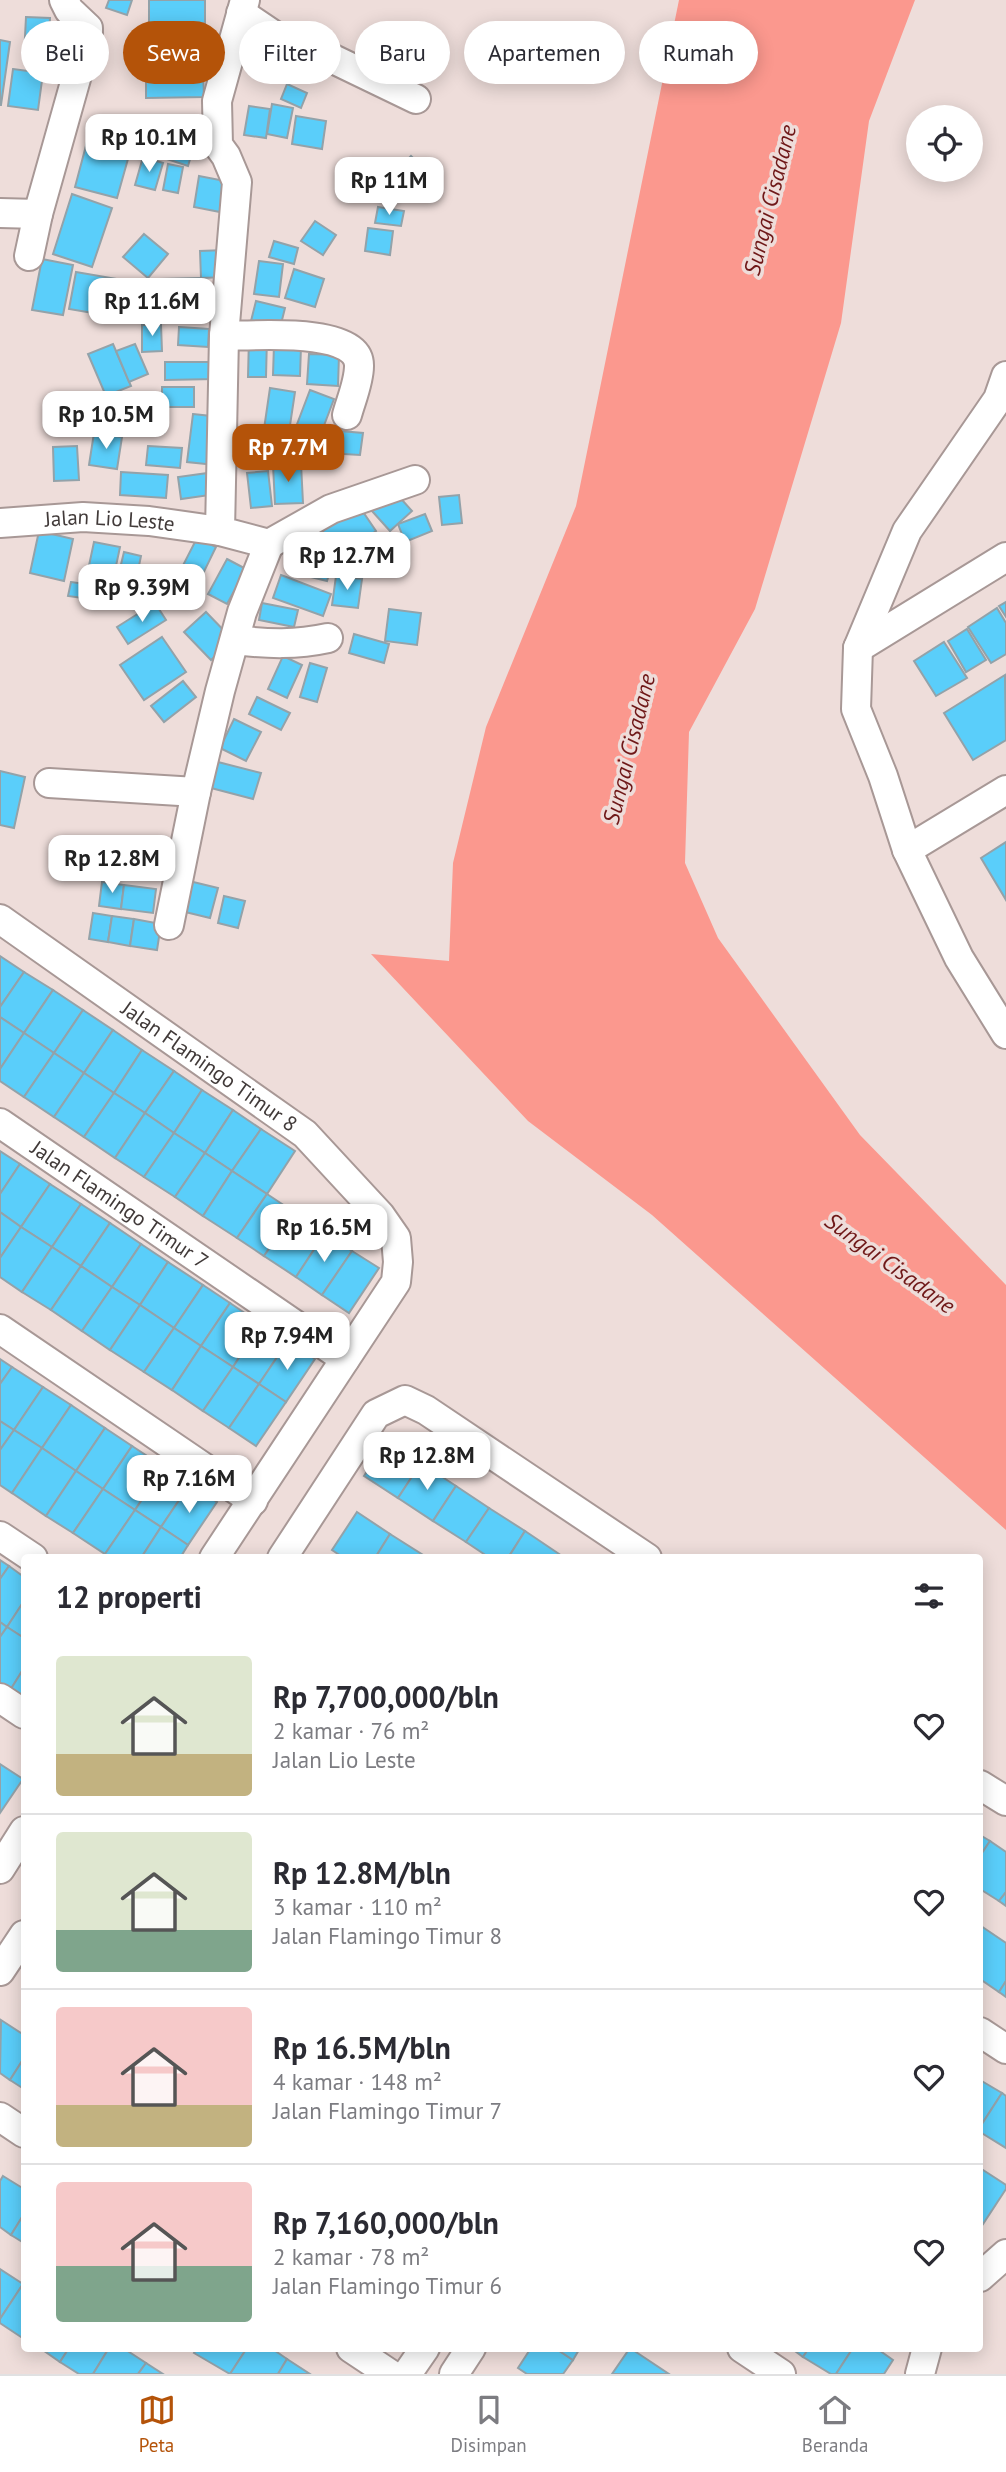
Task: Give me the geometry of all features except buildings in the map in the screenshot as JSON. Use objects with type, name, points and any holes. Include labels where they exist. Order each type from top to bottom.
[{"type":"street","points":[[29,256],[38,214],[88,36],[88,28],[64,0]]},
{"type":"street","points":[[220,531],[224,336],[237,182],[218,145],[217,101],[243,6],[281,40],[331,58],[416,99]]},
{"type":"street","points":[[0,213],[38,214]]},
{"type":"street","points":[[224,336],[320,337],[345,345],[356,353],[359,366],[347,415]]},
{"type":"street","points":[[1006,376],[998,398],[907,531],[858,648],[856,709],[883,776],[907,850],[959,958],[1006,1034]]},
{"type":"street","points":[[169,925],[196,792],[234,640],[269,544],[331,509],[415,480]]},
{"type":"street","name":"Jalan Lio Leste","points":[[0,523],[83,517],[149,521],[220,531],[269,544]]},
{"type":"street","points":[[858,648],[1006,557]]},
{"type":"street","points":[[234,640],[274,645],[301,644],[328,638]]},
{"type":"street","points":[[49,783],[196,792]]},
{"type":"street","points":[[907,850],[1006,790]]},
{"type":"street","name":"Jalan Flamingo Timur 8","points":[[0,919],[305,1134],[380,1215],[396,1238],[396,1282],[345,1359]]},
{"type":"street","name":"Jalan Flamingo Timur 7","points":[[0,1123],[345,1359]]},
{"type":"street","points":[[0,1329],[253,1502]]},
{"type":"street","points":[[217,1554],[345,1359]]},
{"type":"street","points":[[285,1554],[376,1414],[405,1400],[426,1410],[641,1554]]},
{"type":"street","points":[[0,1536],[27,1554]]},
{"type":"street","points":[[0,1698],[21,1712]]},
{"type":"street","points":[[983,1786],[1006,1801]]},
{"type":"street","points":[[0,1869],[21,1836]]},
{"type":"street","points":[[0,1971],[21,1940]]},
{"type":"street","points":[[983,2034],[1006,2049]]},
{"type":"street","points":[[0,2117],[21,2131]]},
{"type":"street","points":[[357,2352],[390,2374]]},
{"type":"street","points":[[407,2374],[422,2352]]},
{"type":"street","points":[[454,2374],[468,2352]]},
{"type":"street","points":[[748,2352],[781,2374]]},
{"type":"street","points":[[920,2374],[926,2352]]},
{"type":"water","name":"Sungai Cisadane","points":[[679,0],[915,0],[869,121],[841,323],[755,609],[689,732],[685,863],[718,938],[860,1135],[1006,1285],[1006,1530],[652,1215],[528,1121],[371,954],[449,961],[453,863],[486,727],[576,506],[662,84],[758,84],[758,21],[675,21]]}]
